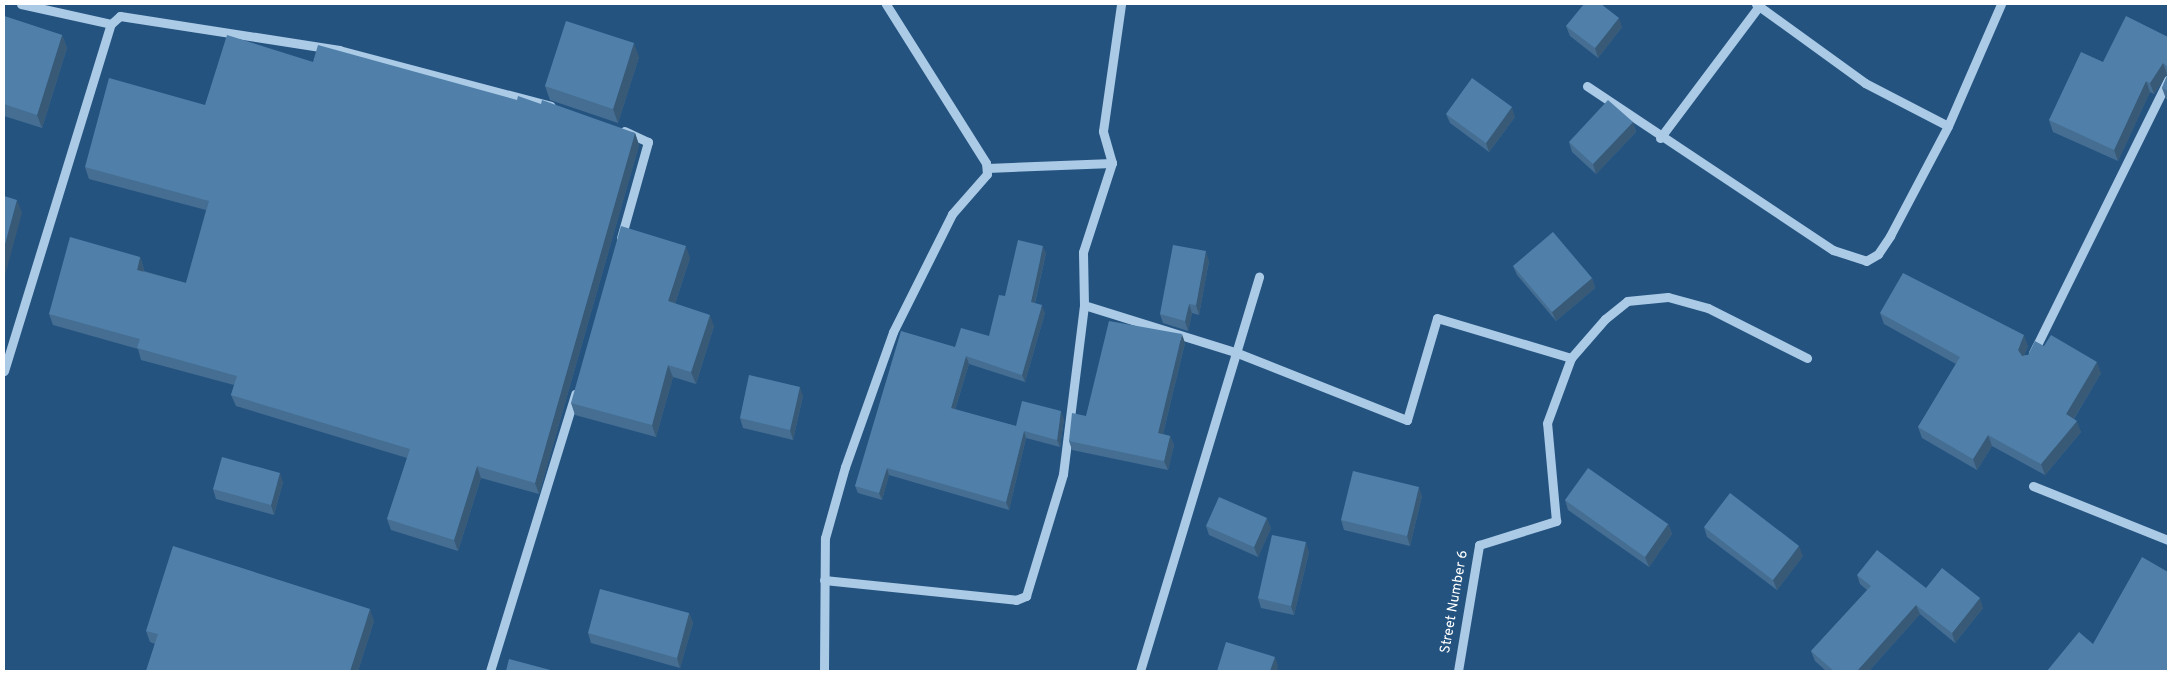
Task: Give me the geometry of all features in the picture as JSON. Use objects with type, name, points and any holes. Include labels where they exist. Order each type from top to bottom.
[{"type":"street","points":[[21,4],[111,24]]},
{"type":"street","points":[[824,671],[824,580],[831,513],[894,332],[952,214],[984,179],[987,168],[886,4]]},
{"type":"street","points":[[824,580],[1016,600],[1026,596],[1063,474],[1084,305],[1083,252],[1112,164],[1103,131],[1121,4]]},
{"type":"street","points":[[1587,86],[1660,138],[1833,250],[1866,261],[1878,254],[1890,236],[1948,126],[2001,4]]},
{"type":"street","points":[[1660,138],[1758,5],[1865,83],[1948,126]]},
{"type":"street","points":[[4,371],[111,24],[120,16],[339,50],[499,89],[564,110]]},
{"type":"street","points":[[2028,361],[2168,80]]},
{"type":"street","points":[[617,128],[648,142],[617,249]]},
{"type":"street","points":[[987,168],[1112,164]]},
{"type":"street","points":[[1140,671],[1258,277]]},
{"type":"street","points":[[1084,305],[1235,352],[1407,420],[1437,318],[1571,358],[1627,301],[1668,298],[1708,308],[1807,358]]},
{"type":"street","name":"Street Number 6","points":[[1458,671],[1479,545],[1556,521],[1546,423],[1571,358]]},
{"type":"street","points":[[490,671],[580,379]]},
{"type":"street","points":[[2033,486],[2168,540]]},
{"type":"building","points":[[1584,4],[1601,4],[1619,18],[1595,48],[1566,26]]},
{"type":"building","points":[[4,16],[62,35],[37,115],[4,104]]},
{"type":"building","points":[[2126,16],[2168,37],[2168,67],[2163,63],[2150,83],[2146,81],[2114,150],[2049,120],[2081,52],[2103,62]]},
{"type":"building","points":[[566,21],[634,43],[613,109],[545,86]]},
{"type":"building","points":[[227,35],[313,62],[318,45],[517,100],[518,96],[541,104],[542,100],[635,133],[535,483],[477,466],[454,540],[387,519],[410,449],[231,395],[237,376],[137,348],[140,339],[49,314],[70,237],[140,257],[137,270],[186,283],[209,201],[85,167],[109,78],[205,105]]},
{"type":"building","points":[[2168,73],[2168,91],[2162,88]]},
{"type":"building","points":[[1472,78],[1512,107],[1486,143],[1446,114]]},
{"type":"building","points":[[1608,100],[1633,122],[1593,164],[1569,142]]},
{"type":"building","points":[[4,196],[17,200],[4,248]]},
{"type":"building","points":[[621,226],[686,246],[668,301],[710,315],[691,372],[668,365],[652,425],[571,403]]},
{"type":"building","points":[[1553,232],[1592,278],[1552,312],[1513,266]]},
{"type":"building","points":[[1018,240],[1043,246],[1031,302],[1042,305],[1022,375],[966,356],[951,408],[1016,426],[1022,401],[1061,411],[1057,440],[1024,431],[1006,502],[887,468],[879,493],[855,486],[901,331],[955,347],[961,328],[989,336],[999,295],[1005,296]]},
{"type":"building","points":[[1173,245],[1206,251],[1196,305],[1189,304],[1185,321],[1160,314]]},
{"type":"building","points":[[1903,273],[2024,335],[2018,350],[2022,356],[2028,355],[2035,341],[2044,346],[2051,335],[2097,362],[2066,414],[2077,421],[2041,464],[1988,435],[1973,459],[1918,427],[1960,357],[1880,313]]},
{"type":"building","points":[[1109,321],[1182,334],[1158,433],[1170,436],[1164,461],[1069,441],[1072,413],[1086,416]]},
{"type":"building","points":[[749,375],[800,387],[790,430],[740,418]]},
{"type":"building","points":[[222,457],[280,473],[271,505],[213,489]]},
{"type":"building","points":[[1588,468],[1668,524],[1645,557],[1565,500]]},
{"type":"building","points":[[1353,471],[1419,487],[1407,536],[1341,520]]},
{"type":"building","points":[[1730,493],[1799,546],[1773,580],[1704,527]]},
{"type":"building","points":[[1219,497],[1267,518],[1254,547],[1206,526]]},
{"type":"building","points":[[1272,535],[1306,542],[1291,606],[1258,598]]},
{"type":"building","points":[[173,546],[370,609],[350,671],[146,671],[158,634],[146,631]]},
{"type":"building","points":[[1877,550],[1926,588],[1942,568],[1980,598],[1952,633],[1916,605],[1857,671],[1834,671],[1811,651],[1871,586],[1857,575]]},
{"type":"building","points":[[2142,557],[2168,572],[2168,671],[2047,671],[2079,632],[2093,644]]},
{"type":"building","points":[[600,589],[689,613],[677,658],[588,633]]},
{"type":"building","points":[[1226,642],[1275,657],[1270,671],[1217,671]]},
{"type":"building","points":[[509,659],[554,671],[506,671]]}]
